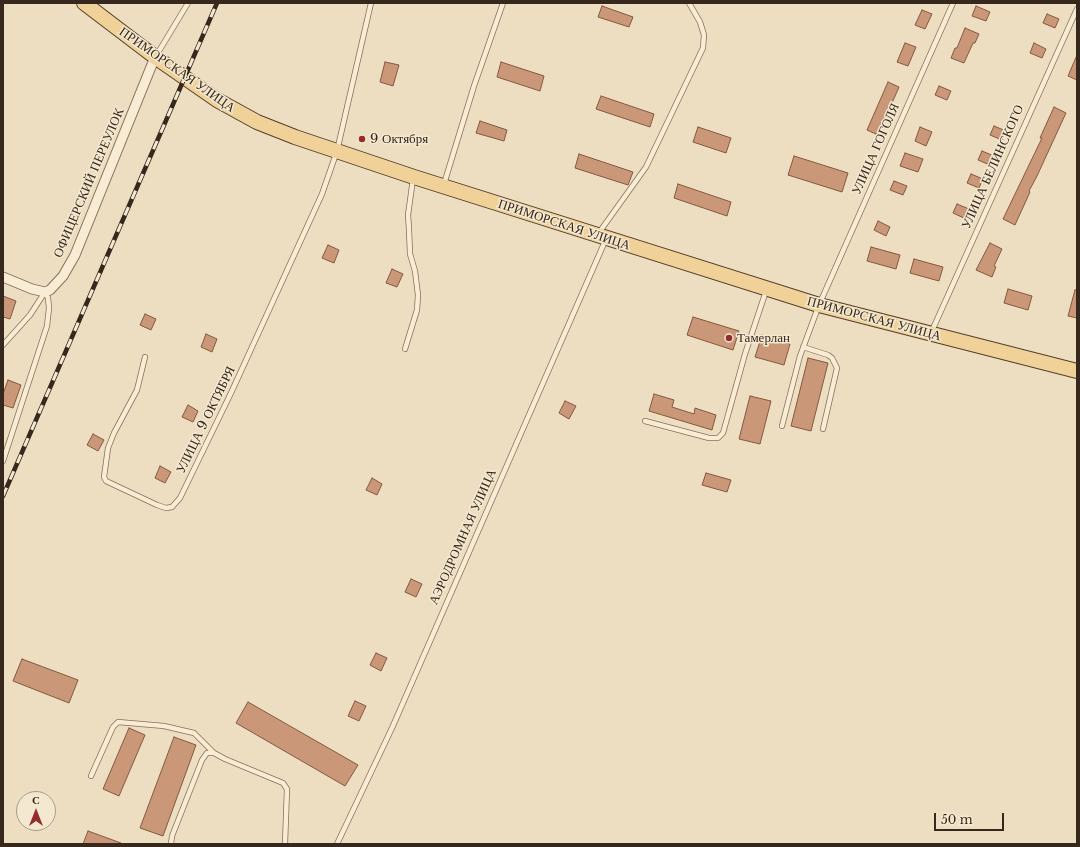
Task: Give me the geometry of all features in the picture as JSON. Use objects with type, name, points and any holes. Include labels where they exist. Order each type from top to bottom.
[{"type":"main road","name":"ПРИМОРСКАЯ УЛИЦА","points":[[84,3],[155,57],[238,113],[336,152],[819,305],[1077,371]]},
{"type":"street","name":"ОФИЦЕРСКИЙ ПЕРЕУЛОК","points":[[45,292],[50,290],[63,276],[75,255],[155,57]]},
{"type":"street","points":[[3,277],[32,289],[45,292]]},
{"type":"lane","points":[[155,57],[188,3]]},
{"type":"lane","points":[[336,152],[371,3]]},
{"type":"lane","points":[[444,186],[474,86],[503,3]]},
{"type":"lane","name":"АЭРОДРОМНАЯ УЛИЦА","points":[[337,844],[392,728],[602,236],[646,167],[703,48],[704,35],[700,22],[688,3]]},
{"type":"lane","name":"УЛИЦА ГОГОЛЯ","points":[[782,426],[803,347],[819,305],[953,3]]},
{"type":"lane","name":"УЛИЦА БЕЛИНСКОГО","points":[[930,334],[1077,9]]},
{"type":"lane","name":"УЛИЦА 9 ОКТЯБРЯ","points":[[145,357],[137,390],[114,433],[108,448],[104,477],[106,481],[166,508],[172,507],[180,498],[231,393],[322,194],[336,152]]},
{"type":"lane","points":[[405,350],[417,310],[418,295],[415,271],[410,254],[408,214],[414,177]]},
{"type":"lane","points":[[645,421],[709,438],[718,438],[723,433],[767,289]]},
{"type":"lane","points":[[3,345],[30,315],[45,292]]},
{"type":"lane","points":[[3,461],[47,326],[49,308],[48,298],[45,292]]},
{"type":"lane","points":[[803,347],[828,355],[832,358],[837,368],[823,430]]},
{"type":"lane","points":[[91,776],[113,727],[118,722],[164,726],[194,733],[214,753],[283,783],[287,789],[285,844]]},
{"type":"lane","points":[[171,844],[172,836],[202,760],[207,754],[214,753]]},
{"type":"building","points":[[602,6],[633,17],[629,27],[598,17]]},
{"type":"building","points":[[976,6],[990,12],[986,21],[972,16]]},
{"type":"building","points":[[922,10],[932,14],[925,29],[915,25]]},
{"type":"building","points":[[1047,14],[1059,19],[1055,28],[1043,23]]},
{"type":"building","points":[[965,28],[979,34],[964,63],[951,58],[955,48],[957,48]]},
{"type":"building","points":[[905,43],[916,47],[908,66],[897,62]]},
{"type":"building","points":[[1034,43],[1046,49],[1042,58],[1030,53]]},
{"type":"building","points":[[1077,55],[1077,80],[1068,76]]},
{"type":"building","points":[[385,62],[399,65],[393,86],[380,82]]},
{"type":"building","points":[[501,62],[544,76],[540,91],[497,77]]},
{"type":"building","points":[[888,82],[899,87],[878,135],[867,130]]},
{"type":"building","points":[[939,86],[951,91],[947,100],[935,95]]},
{"type":"building","points":[[601,96],[654,114],[650,127],[596,109]]},
{"type":"building","points":[[1054,107],[1066,113],[1029,191],[1030,192],[1015,225],[1003,219],[1042,138],[1040,138]]},
{"type":"building","points":[[480,121],[507,130],[504,141],[476,133]]},
{"type":"building","points":[[994,126],[1006,131],[1002,140],[990,135]]},
{"type":"building","points":[[698,127],[731,138],[726,153],[693,142]]},
{"type":"building","points":[[920,127],[932,132],[926,146],[915,141]]},
{"type":"building","points":[[982,151],[994,156],[990,165],[978,160]]},
{"type":"building","points":[[905,153],[923,159],[918,172],[900,166]]},
{"type":"building","points":[[579,154],[633,172],[628,185],[575,168]]},
{"type":"building","points":[[794,156],[848,173],[842,192],[788,175]]},
{"type":"building","points":[[971,174],[983,179],[979,188],[967,183]]},
{"type":"building","points":[[894,181],[907,186],[903,195],[890,190]]},
{"type":"building","points":[[678,184],[731,202],[727,216],[674,198]]},
{"type":"building","points":[[957,204],[969,209],[966,219],[953,213]]},
{"type":"building","points":[[878,221],[890,227],[886,236],[874,230]]},
{"type":"building","points":[[990,243],[1002,249],[994,266],[996,267],[992,277],[976,270]]},
{"type":"building","points":[[328,245],[339,250],[334,263],[322,258]]},
{"type":"building","points":[[871,247],[900,255],[896,269],[867,261]]},
{"type":"building","points":[[914,259],[943,267],[939,281],[910,273]]},
{"type":"building","points":[[392,269],[403,274],[397,287],[386,283]]},
{"type":"building","points":[[1008,289],[1032,296],[1028,310],[1004,303]]},
{"type":"building","points":[[1075,290],[1077,290],[1077,318],[1068,316]]},
{"type":"building","points":[[3,296],[16,301],[10,319],[3,317]]},
{"type":"building","points":[[145,314],[156,319],[151,330],[140,325]]},
{"type":"building","points":[[693,317],[739,331],[733,350],[687,335]]},
{"type":"building","points":[[206,334],[217,339],[212,352],[201,347]]},
{"type":"building","points":[[762,335],[790,344],[784,365],[755,357]]},
{"type":"building","points":[[808,358],[828,363],[811,431],[791,426]]},
{"type":"building","points":[[8,380],[21,385],[13,408],[3,405],[3,394]]},
{"type":"building","points":[[654,394],[674,400],[672,407],[694,414],[695,408],[716,415],[712,430],[649,411]]},
{"type":"building","points":[[750,396],[771,401],[760,444],[739,439]]},
{"type":"building","points":[[565,401],[576,406],[569,419],[559,413]]},
{"type":"building","points":[[188,405],[198,411],[193,422],[182,417]]},
{"type":"building","points":[[93,434],[104,440],[98,451],[87,445]]},
{"type":"building","points":[[160,466],[171,472],[165,483],[155,478]]},
{"type":"building","points":[[706,473],[731,480],[727,492],[702,485]]},
{"type":"building","points":[[372,478],[382,484],[377,495],[366,490]]},
{"type":"building","points":[[411,579],[422,584],[416,597],[405,592]]},
{"type":"building","points":[[376,653],[387,658],[381,671],[370,665]]},
{"type":"building","points":[[22,659],[78,680],[69,703],[13,681]]},
{"type":"building","points":[[355,701],[366,706],[359,721],[348,716]]},
{"type":"building","points":[[248,702],[358,765],[345,786],[236,723]]},
{"type":"building","points":[[129,728],[145,735],[119,796],[103,789]]},
{"type":"building","points":[[174,737],[196,745],[163,836],[140,828]]},
{"type":"building","points":[[88,831],[121,843],[121,844],[83,844]]},
{"type":"railway","points":[[3,496],[217,3]]},
{"type":"place","name":"9 Октября","points":[[362,139]]},
{"type":"place","name":"Тамерлан","points":[[729,338]]}]
